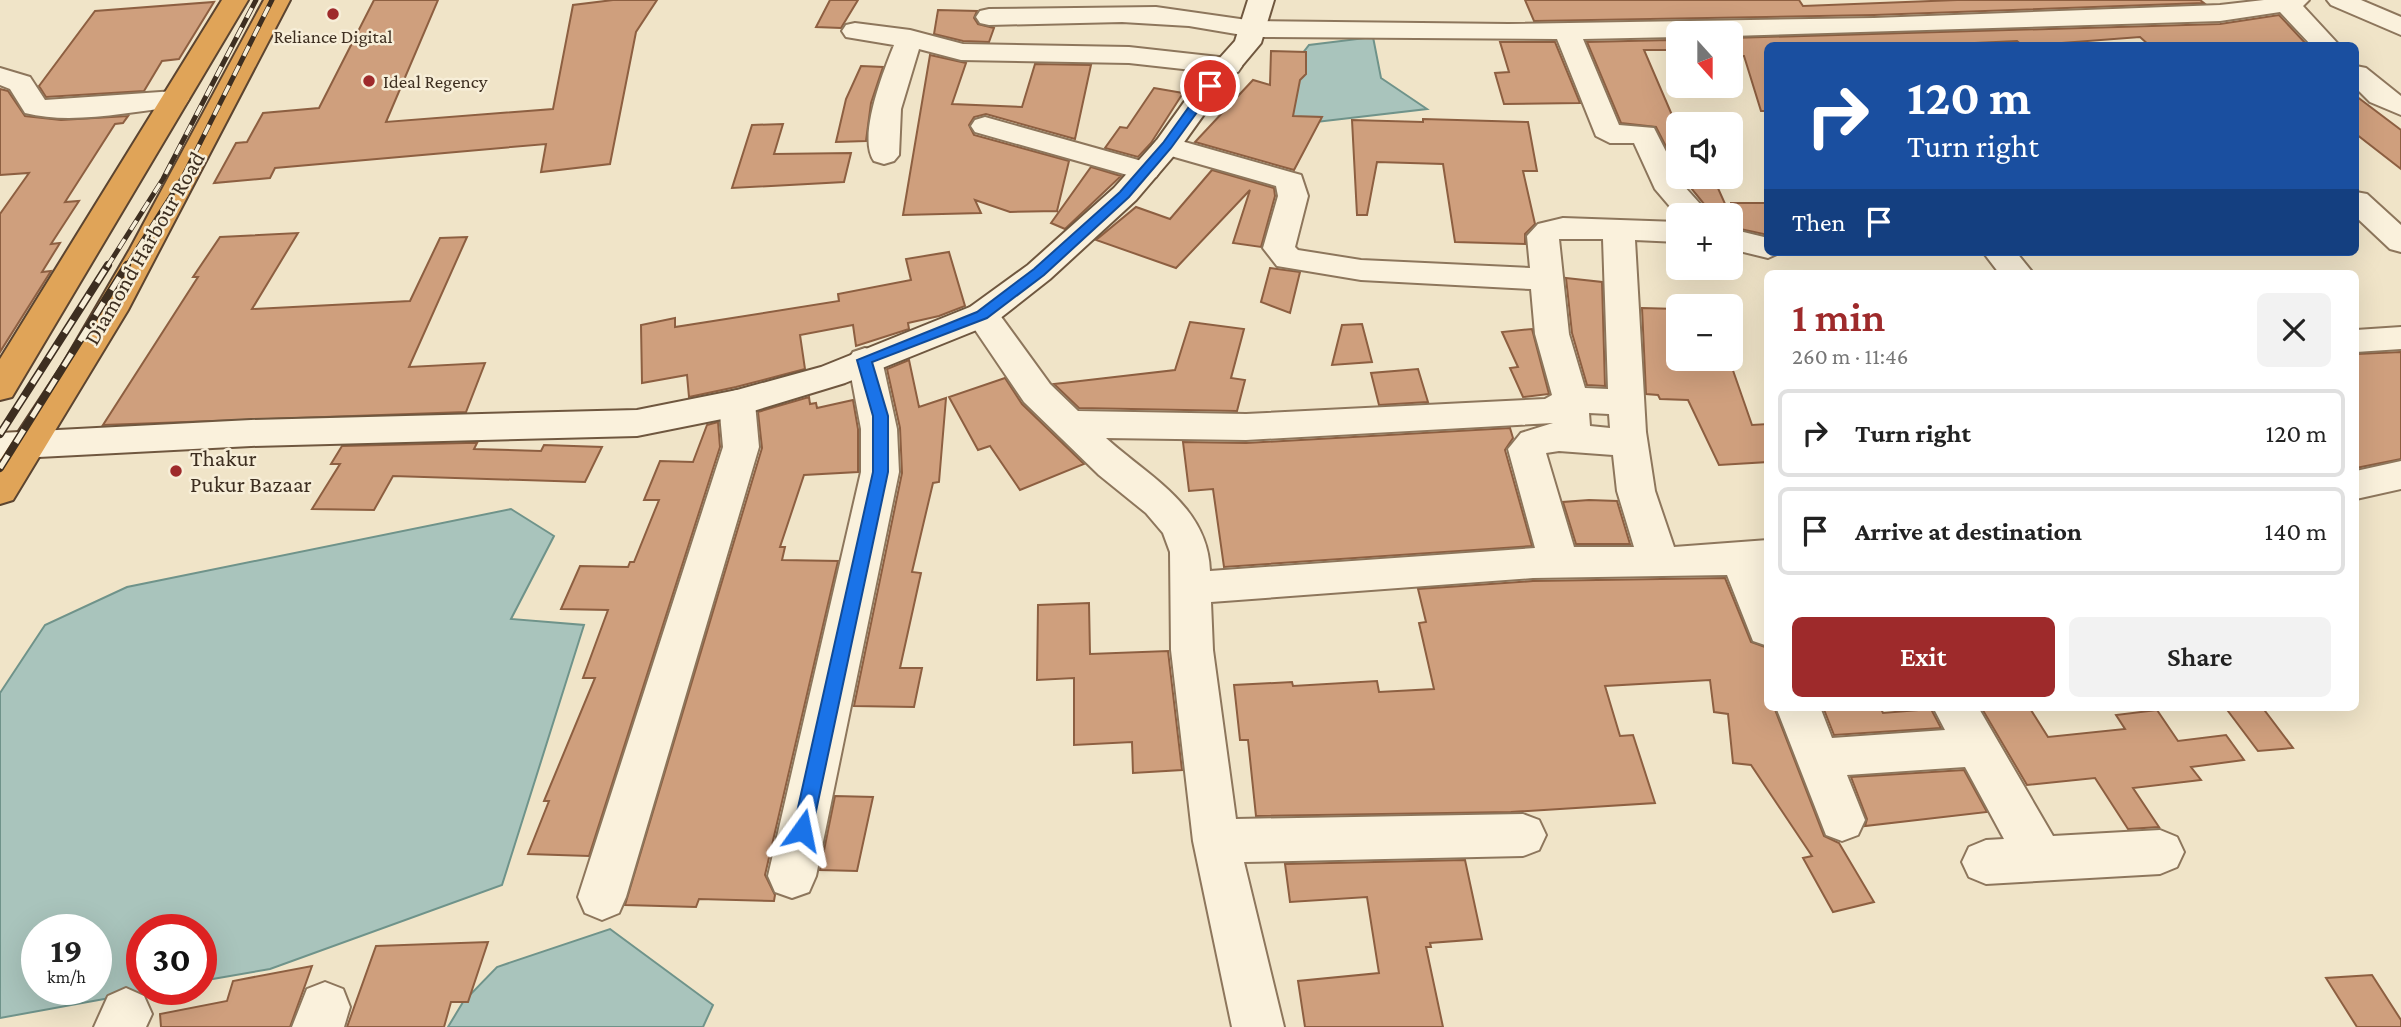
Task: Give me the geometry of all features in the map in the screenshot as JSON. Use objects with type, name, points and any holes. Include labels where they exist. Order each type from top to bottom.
[{"type":"highway","name":"Diamond Harbour Road","points":[[3,381],[235,0]]},
{"type":"highway","name":"Diamond Harbour Road","points":[[0,490],[15,445],[173,203],[277,0]]},
{"type":"street","points":[[2340,0],[2401,27]]},
{"type":"street","points":[[989,17],[1195,18],[1257,14],[1526,21],[1567,31],[1878,36],[1920,24],[2108,18],[2291,2],[2324,42]]},
{"type":"street","points":[[15,445],[251,433],[637,423],[737,403],[833,374],[982,315],[1039,272],[1125,194],[1167,146],[1192,109],[1241,54],[1257,14]]},
{"type":"street","points":[[2108,18],[2130,42]]},
{"type":"street","points":[[1920,24],[1936,42]]},
{"type":"street","points":[[855,31],[910,38],[961,52],[1129,55],[1228,66]]},
{"type":"street","points":[[1567,31],[1606,130],[1609,134],[1644,134],[1670,189],[1683,203]]},
{"type":"street","points":[[884,155],[883,128],[888,93],[910,38]]},
{"type":"street","points":[[0,76],[20,83],[35,107],[56,110],[175,99]]},
{"type":"street","points":[[2359,77],[2380,96],[2401,107]]},
{"type":"street","points":[[985,126],[1145,171]]},
{"type":"street","points":[[1167,146],[1290,181],[1293,196],[1279,248],[1288,259],[1360,270],[1545,279]]},
{"type":"street","points":[[2359,204],[2401,242]]},
{"type":"street","points":[[1573,438],[1571,400],[1552,334],[1543,236],[1549,231],[1563,228],[1666,232]]},
{"type":"street","points":[[1619,230],[1619,292],[1630,443],[1642,513],[1659,562]]},
{"type":"street","points":[[1743,242],[1764,247]]},
{"type":"street","points":[[2002,256],[2014,270]]},
{"type":"street","points":[[982,315],[1037,393],[1068,424],[1160,503],[1180,526],[1190,552],[1192,650],[1199,724],[1216,841],[1258,1027]]},
{"type":"street","points":[[2359,341],[2401,338]]},
{"type":"street","points":[[792,876],[880,472],[880,416],[864,360]]},
{"type":"street","points":[[1068,424],[1246,428],[1552,411],[1571,400],[1627,402]]},
{"type":"street","points":[[602,897],[741,447],[737,403]]},
{"type":"street","points":[[1559,563],[1526,449],[1538,439],[1573,438],[1630,443]]},
{"type":"street","points":[[2359,484],[2401,475]]},
{"type":"street","points":[[1191,588],[1559,563],[1659,562],[1754,556],[1764,608]]},
{"type":"street","points":[[1800,711],[1842,820]]},
{"type":"street","points":[[1957,711],[2039,857]]},
{"type":"street","points":[[1818,758],[1978,747]]},
{"type":"street","points":[[1216,841],[1523,835]]},
{"type":"street","points":[[1986,862],[2160,852]]},
{"type":"water","points":[[1373,37],[1381,78],[1427,109],[1316,122],[1276,114],[1272,93],[1309,45]]},
{"type":"water","points":[[511,509],[554,536],[511,619],[584,625],[502,885],[270,969],[217,978],[217,914],[126,914],[126,995],[112,998],[112,914],[21,914],[21,1005],[71,1005],[0,1018],[0,693],[45,625],[127,587]]},
{"type":"water","points":[[610,929],[713,1005],[703,1027],[448,1027],[463,1002],[497,967]]},
{"type":"building","points":[[374,0],[438,0],[386,122],[553,109],[573,5],[613,0],[657,0],[636,32],[610,164],[541,172],[546,144],[275,168],[270,178],[214,183],[236,143],[247,142],[263,113],[319,108]]},
{"type":"building","points":[[830,0],[858,0],[841,28],[816,27]]},
{"type":"building","points":[[1525,0],[1799,0],[1803,6],[1957,0],[2200,0],[2204,3],[1874,15],[1534,21]]},
{"type":"building","points":[[214,2],[179,59],[162,61],[144,91],[46,97],[39,86],[95,11]]},
{"type":"building","points":[[938,10],[977,11],[974,18],[978,24],[994,28],[989,42],[963,41],[934,34]]},
{"type":"building","points":[[2279,15],[2304,42],[2146,42],[2140,37],[2075,42],[1764,42],[1764,111],[1761,111],[1743,56],[1743,38],[2220,24]]},
{"type":"building","points":[[1666,40],[1666,50],[1644,50],[1671,112],[1666,112],[1666,147],[1656,127],[1621,123],[1587,42]]},
{"type":"building","points":[[1500,42],[1555,42],[1580,103],[1504,104],[1495,73],[1509,72]]},
{"type":"building","points":[[1271,51],[1306,52],[1306,74],[1300,80],[1293,116],[1322,117],[1294,170],[1195,142],[1253,80],[1270,85]]},
{"type":"building","points":[[930,55],[966,63],[952,104],[1022,107],[1035,64],[1091,65],[1075,139],[986,114],[974,117],[969,125],[974,135],[1069,161],[1057,211],[1010,212],[975,200],[981,213],[903,215]]},
{"type":"building","points":[[861,66],[883,67],[871,103],[866,141],[836,142],[846,99]]},
{"type":"building","points":[[1154,88],[1183,93],[1151,143],[1138,157],[1105,148],[1120,127],[1127,128]]},
{"type":"building","points":[[0,89],[8,91],[25,116],[61,120],[128,116],[123,123],[115,124],[65,202],[79,201],[51,244],[60,243],[42,272],[51,271],[0,352],[0,214],[29,173],[0,175]]},
{"type":"building","points":[[2359,98],[2401,130],[2401,169],[2359,136]]},
{"type":"building","points":[[1423,119],[1528,122],[1537,171],[1523,171],[1535,224],[1525,234],[1525,244],[1455,242],[1443,164],[1377,162],[1367,215],[1357,215],[1352,120],[1423,122]]},
{"type":"building","points":[[783,124],[774,154],[851,153],[844,182],[732,188],[752,125]]},
{"type":"building","points":[[1091,167],[1121,176],[1065,229],[1051,223]]},
{"type":"building","points":[[1212,170],[1274,188],[1275,196],[1261,247],[1233,243],[1250,190],[1176,268],[1096,240],[1136,207],[1170,219]]},
{"type":"building","points":[[1692,189],[1718,189],[1725,203],[1703,203]]},
{"type":"building","points":[[1743,203],[1764,203],[1764,234],[1743,230]]},
{"type":"building","points":[[298,233],[252,309],[410,301],[440,238],[467,237],[409,367],[485,363],[466,412],[103,425],[198,277],[193,277],[220,237]]},
{"type":"building","points":[[949,252],[965,306],[939,316],[908,323],[909,329],[856,346],[853,325],[800,335],[805,369],[736,387],[689,397],[687,375],[642,383],[641,325],[675,318],[675,327],[839,301],[838,294],[911,280],[906,259]]},
{"type":"building","points":[[1270,268],[1300,272],[1290,313],[1261,302]]},
{"type":"building","points":[[1566,278],[1602,282],[1605,386],[1587,385],[1572,333]]},
{"type":"building","points":[[1642,308],[1666,309],[1666,371],[1733,371],[1752,425],[1764,424],[1764,462],[1719,465],[1688,400],[1660,399],[1658,395],[1646,394]]},
{"type":"building","points":[[1190,322],[1244,329],[1231,378],[1245,380],[1237,411],[1079,408],[1054,384],[1175,370]]},
{"type":"building","points":[[1362,324],[1372,362],[1332,365],[1342,325]]},
{"type":"building","points":[[1532,329],[1549,394],[1523,397],[1510,368],[1518,367],[1502,332]]},
{"type":"building","points":[[2401,352],[2401,459],[2359,467],[2359,354]]},
{"type":"building","points":[[909,360],[919,407],[946,398],[939,482],[933,483],[912,572],[921,573],[900,668],[922,668],[914,707],[854,706],[902,473],[900,428],[887,369]]},
{"type":"building","points":[[1418,369],[1428,402],[1379,405],[1371,373]]},
{"type":"building","points":[[1005,378],[1022,404],[1084,464],[1020,490],[990,446],[978,450],[949,397]]},
{"type":"building","points":[[809,397],[810,404],[816,403],[817,408],[853,400],[858,429],[858,472],[804,475],[780,547],[785,547],[782,560],[838,561],[765,875],[775,895],[774,901],[699,899],[696,907],[625,905],[762,448],[758,412]]},
{"type":"building","points":[[718,422],[720,447],[589,856],[528,854],[549,801],[544,801],[595,678],[583,678],[608,610],[561,609],[580,566],[628,567],[630,562],[634,562],[659,500],[644,500],[660,461],[693,462],[707,425]]},
{"type":"building","points":[[1510,428],[1513,438],[1505,450],[1532,546],[1224,567],[1213,489],[1189,491],[1183,442],[1246,443]]},
{"type":"building","points":[[477,443],[474,449],[541,451],[544,445],[602,447],[585,482],[393,476],[374,510],[312,509],[340,464],[331,464],[342,446]]},
{"type":"building","points":[[1617,501],[1630,544],[1576,544],[1563,502]]},
{"type":"building","points":[[1725,578],[1751,642],[1764,647],[1764,711],[1776,711],[1824,836],[1839,843],[1874,902],[1833,912],[1803,858],[1812,856],[1751,765],[1733,763],[1728,714],[1714,712],[1710,680],[1605,686],[1620,736],[1633,735],[1655,803],[1511,812],[1256,816],[1248,740],[1240,740],[1234,685],[1292,682],[1293,686],[1377,681],[1379,692],[1434,689],[1419,623],[1426,622],[1418,589],[1533,581]]},
{"type":"building","points":[[1089,603],[1090,654],[1168,651],[1182,770],[1133,773],[1132,742],[1074,745],[1074,678],[1037,680],[1038,605]]},
{"type":"building","points":[[1825,711],[1932,711],[1941,728],[1834,735]]},
{"type":"building","points":[[1983,711],[2032,711],[2048,737],[2125,729],[2116,715],[2158,711],[2178,741],[2226,735],[2244,760],[2191,767],[2201,780],[2133,788],[2159,827],[2128,829],[2095,778],[2027,785]]},
{"type":"building","points":[[2228,711],[2265,711],[2293,748],[2258,751]]},
{"type":"building","points":[[1964,770],[1987,812],[1865,826],[1867,819],[1851,777]]},
{"type":"building","points":[[835,796],[873,797],[857,871],[820,870]]},
{"type":"building","points":[[1465,860],[1482,939],[1430,943],[1431,947],[1426,947],[1443,1027],[1305,1027],[1298,981],[1379,973],[1367,897],[1290,902],[1285,864]]},
{"type":"building","points":[[488,942],[468,1002],[451,1002],[444,1027],[347,1027],[376,946]]},
{"type":"building","points":[[312,966],[290,1027],[161,1027],[160,1014],[227,1001],[233,981]]},
{"type":"building","points":[[2372,975],[2401,1020],[2401,1027],[2357,1027],[2326,978]]},
{"type":"railway","points":[[107,267],[163,179],[256,0]]},
{"type":"railway","points":[[126,267],[183,177],[272,0]]},
{"type":"railway","points":[[0,434],[108,265]]},
{"type":"railway","points":[[0,468],[127,265]]},
{"type":"place","name":"Reliance Digital","points":[[333,14]]},
{"type":"place","name":"Ideal Regency","points":[[369,81]]},
{"type":"place","name":"Thakur Pukur Bazaar","points":[[176,471]]},
{"type":"route","points":[[802,830],[880,472],[883,438],[880,416],[864,360],[982,315],[1039,272],[1125,194],[1167,146],[1210,86]]}]
